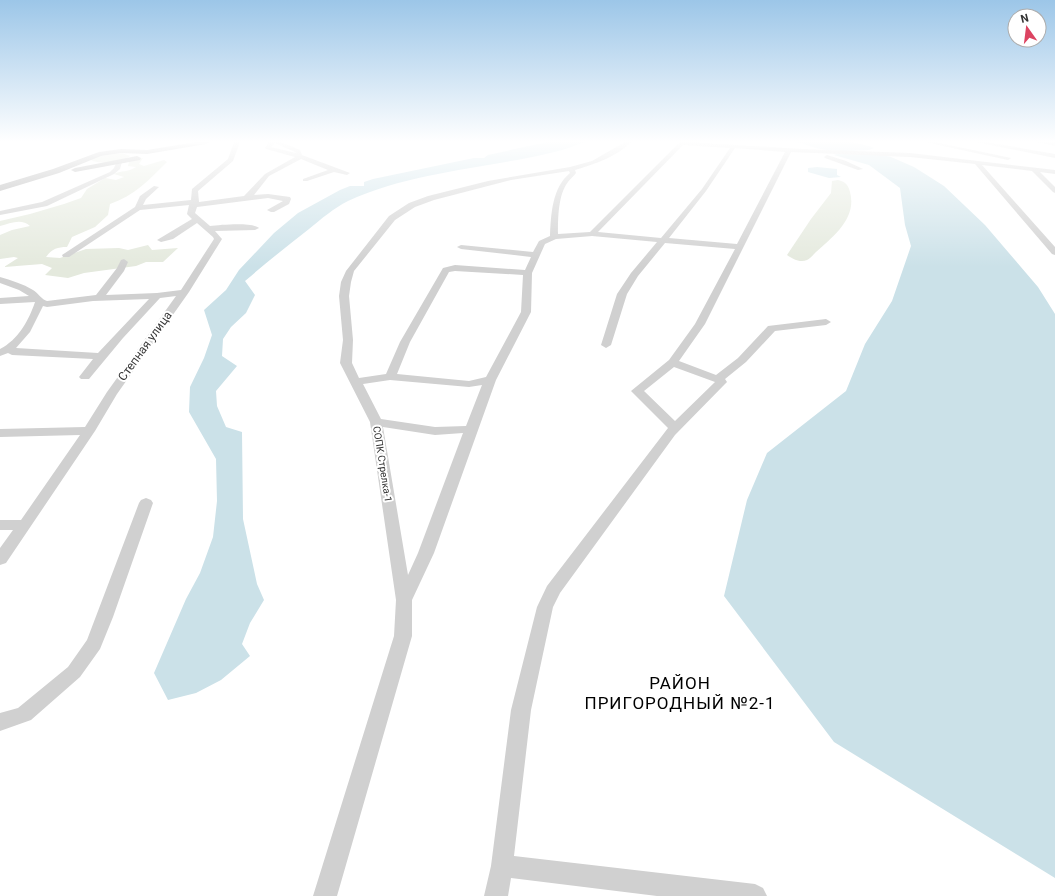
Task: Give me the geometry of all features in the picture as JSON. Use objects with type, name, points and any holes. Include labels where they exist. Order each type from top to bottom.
[{"type":"main road","points":[[0,188],[15,184]]},
{"type":"street","points":[[0,213],[44,204],[88,184]]},
{"type":"street","points":[[161,240],[170,237],[196,220],[191,214],[194,203],[194,190],[200,184]]},
{"type":"street","points":[[246,198],[259,184]]},
{"type":"street","name":"СОПК Стрелка-1","points":[[404,600],[376,422],[346,363],[348,340],[344,312],[344,296],[346,282],[350,271],[392,218],[412,205],[431,198],[488,184]]},
{"type":"street","points":[[554,237],[559,194],[564,184]]},
{"type":"street","points":[[592,234],[643,184]]},
{"type":"street","points":[[606,345],[622,294],[634,275],[708,184]]},
{"type":"street","points":[[676,428],[637,391],[673,362],[700,324],[772,184]]},
{"type":"street","points":[[995,184],[1055,252]]},
{"type":"street","points":[[1047,184],[1055,192]]},
{"type":"street","points":[[66,255],[138,208],[146,195],[156,187]]},
{"type":"street","points":[[138,208],[268,196],[287,199],[286,202],[271,210]]},
{"type":"street","name":"Степная улица","points":[[0,559],[25,525],[111,394],[184,292],[218,239],[217,236],[196,220]]},
{"type":"street","points":[[207,229],[229,227],[255,228]]},
{"type":"street","points":[[325,896],[403,636],[404,600],[426,553],[490,380],[526,312],[528,273],[535,255],[542,243],[554,237],[592,234],[740,247]]},
{"type":"street","points":[[461,247],[535,255]]},
{"type":"street","points":[[99,297],[121,269],[124,262]]},
{"type":"street","points":[[390,377],[405,342],[446,270],[455,268],[528,273]]},
{"type":"street","points":[[0,280],[14,284],[47,304],[99,297],[157,296],[184,292]]},
{"type":"street","points":[[0,294],[14,284]]},
{"type":"street","points":[[84,377],[100,356],[157,296]]},
{"type":"street","points":[[0,301],[39,300]]},
{"type":"street","points":[[0,353],[11,349],[32,322],[39,300]]},
{"type":"street","points":[[718,379],[742,360],[772,328],[826,322]]},
{"type":"street","points":[[11,349],[12,352],[33,354],[100,356]]},
{"type":"street","points":[[496,896],[502,866],[521,710],[545,607],[553,590],[676,428],[721,382],[718,379],[673,362]]},
{"type":"street","points":[[356,382],[390,377],[469,384],[490,380]]},
{"type":"street","points":[[376,422],[435,431],[471,429]]},
{"type":"street","points":[[0,433],[88,431]]},
{"type":"street","points":[[0,722],[24,714],[74,672],[94,644],[146,503]]},
{"type":"street","points":[[0,524],[25,525]]},
{"type":"street","points":[[502,866],[755,896]]},
{"type":"shaded area","points":[[95,184],[144,184],[119,201],[110,204],[108,215],[95,227],[72,237],[67,247],[55,249],[46,257],[60,258],[86,249],[119,248],[128,250],[148,245],[152,250],[178,248],[163,262],[146,262],[136,266],[84,273],[68,278],[45,275],[52,268],[42,264],[4,267],[18,258],[14,257],[0,259],[0,235],[12,230],[30,226],[20,222],[0,226],[0,221],[30,214],[81,198],[87,189]]},
{"type":"shaded area","points":[[832,184],[845,184],[850,192],[850,210],[842,226],[830,240],[808,259],[799,261],[787,255],[811,219],[831,193]]},
{"type":"water","points":[[364,184],[395,184],[348,201],[338,207],[245,281],[255,295],[246,313],[231,327],[223,339],[222,356],[237,366],[216,391],[217,406],[226,427],[242,432],[243,519],[257,584],[264,600],[250,623],[242,644],[250,656],[221,680],[196,693],[168,700],[154,673],[186,599],[200,573],[213,537],[217,501],[216,459],[189,412],[190,387],[204,358],[212,335],[204,310],[226,290],[239,270],[274,233],[298,213],[340,190],[350,186],[364,186]]},
{"type":"water","points":[[894,184],[941,184],[944,186],[985,225],[1038,287],[1055,314],[1055,878],[834,742],[724,596],[747,500],[767,453],[846,391],[865,344],[892,301],[911,246],[905,225],[900,188]]},
{"type":"district","name":"РАЙОН ПРИГОРОДНЫЙ №2-1","points":[[680,693]]}]
